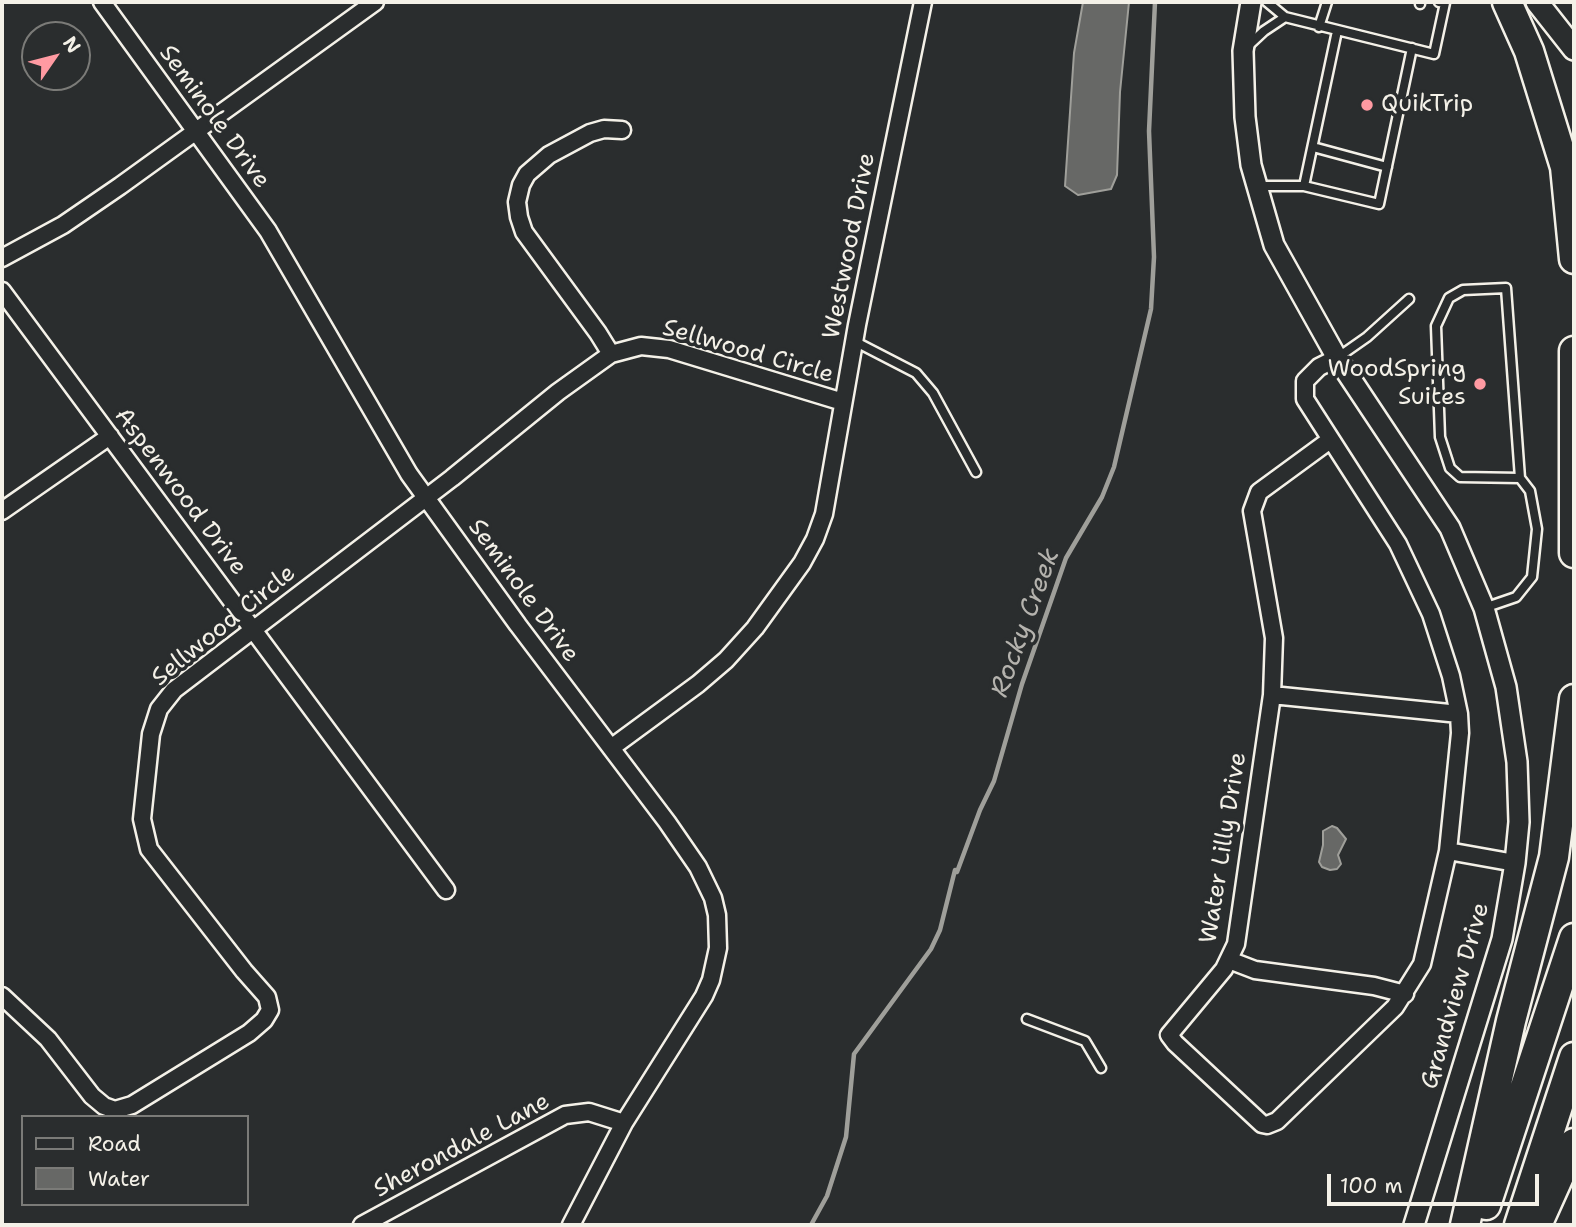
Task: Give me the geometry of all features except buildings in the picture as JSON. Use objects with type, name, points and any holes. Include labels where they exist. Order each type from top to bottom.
[{"type":"highway","points":[[1507,2],[1529,51],[1565,167],[1574,259]]},
{"type":"highway","points":[[1574,351],[1574,552]]},
{"type":"highway","points":[[1465,1225],[1511,1021],[1554,857],[1574,699]]},
{"type":"highway","points":[[1479,1225],[1574,938]]},
{"type":"highway","points":[[1519,1225],[1574,1057]]},
{"type":"highway","points":[[1537,1225],[1574,1143]]},
{"type":"main road","points":[[1536,2],[1574,49]]},
{"type":"street","name":"Seminole Drive","points":[[102,2],[268,231],[387,440],[426,498],[698,867],[713,898],[718,933],[715,965],[704,996],[624,1123],[571,1225]]},
{"type":"street","points":[[2,258],[63,225],[375,2]]},
{"type":"street","name":"Westwood Drive","points":[[611,748],[726,660],[755,628],[802,563],[815,539],[824,514],[854,341],[923,2]]},
{"type":"street","name":"Grandview Drive","points":[[1251,2],[1243,51],[1245,117],[1251,164],[1274,245],[1337,358],[1450,528],[1485,608],[1506,687],[1517,761],[1518,822],[1515,863],[1502,939],[1414,1225]]},
{"type":"street","points":[[611,354],[524,232],[517,202],[527,174],[549,155],[590,133],[604,129],[622,130]]},
{"type":"street","name":"Aspenwood Drive","points":[[2,291],[446,890]]},
{"type":"street","name":"Sellwood Circle","points":[[2,996],[48,1039],[92,1096],[104,1106],[115,1110],[132,1105],[249,1033],[264,1020],[270,1010],[267,998],[154,857],[143,830],[151,734],[159,709],[174,690],[426,498],[558,392],[611,354],[641,346],[669,349],[843,402]]},
{"type":"street","name":"Water Lilly Drive","points":[[1330,440],[1259,492],[1252,511],[1274,638],[1272,695],[1236,944],[1229,960],[1169,1035],[1262,1124],[1267,1125],[1277,1121],[1395,1007],[1422,964],[1448,851],[1460,733],[1451,676],[1431,614],[1398,544],[1304,399],[1305,382],[1319,368],[1337,358]]},
{"type":"street","points":[[2,511],[110,436]]},
{"type":"street","points":[[1272,695],[1459,714]]},
{"type":"street","points":[[1448,851],[1515,863]]},
{"type":"street","points":[[1229,960],[1255,970],[1374,986],[1405,994]]},
{"type":"street","name":"Sherondale Lane","points":[[362,1225],[565,1115],[589,1112],[624,1123]]},
{"type":"lane","points":[[1268,2],[1285,18],[1369,38],[1389,38],[1434,54],[1445,3],[1439,2]]},
{"type":"lane","points":[[1320,27],[1327,2]]},
{"type":"lane","points":[[1243,51],[1264,31],[1285,18]]},
{"type":"lane","points":[[1347,33],[1349,23]]},
{"type":"lane","points":[[1369,38],[1371,29]]},
{"type":"lane","points":[[1304,186],[1337,31]]},
{"type":"lane","points":[[1256,186],[1304,186],[1379,204],[1411,45]]},
{"type":"lane","points":[[1313,147],[1387,167]]},
{"type":"lane","points":[[1485,608],[1516,597],[1532,577],[1537,529],[1530,491],[1520,478],[1506,288],[1463,290],[1449,299],[1436,326],[1440,437],[1451,468],[1460,477],[1520,478]]},
{"type":"lane","points":[[1337,358],[1367,337],[1409,299]]},
{"type":"lane","points":[[854,341],[916,373],[933,393],[976,472]]},
{"type":"lane","points":[[1027,1018],[1085,1041],[1101,1069]]},
{"type":"water","points":[[1083,2],[1129,2],[1120,92],[1117,175],[1111,189],[1078,195],[1065,186],[1074,53]]},
{"type":"water","points":[[1332,826],[1346,839],[1338,855],[1341,864],[1337,869],[1330,870],[1322,867],[1319,862],[1323,831]]},
{"type":"waterway","name":"Rocky Creek","points":[[811,1225],[827,1196],[846,1137],[854,1054],[931,949],[940,930],[955,870],[957,872],[994,781],[1022,684],[1066,558],[1102,497],[1114,467],[1151,309],[1154,257],[1149,131],[1155,2]]},
{"type":"place","name":"QuikTrip","points":[[1367,105]]},
{"type":"place","name":"WoodSpring Suites","points":[[1480,384]]}]
